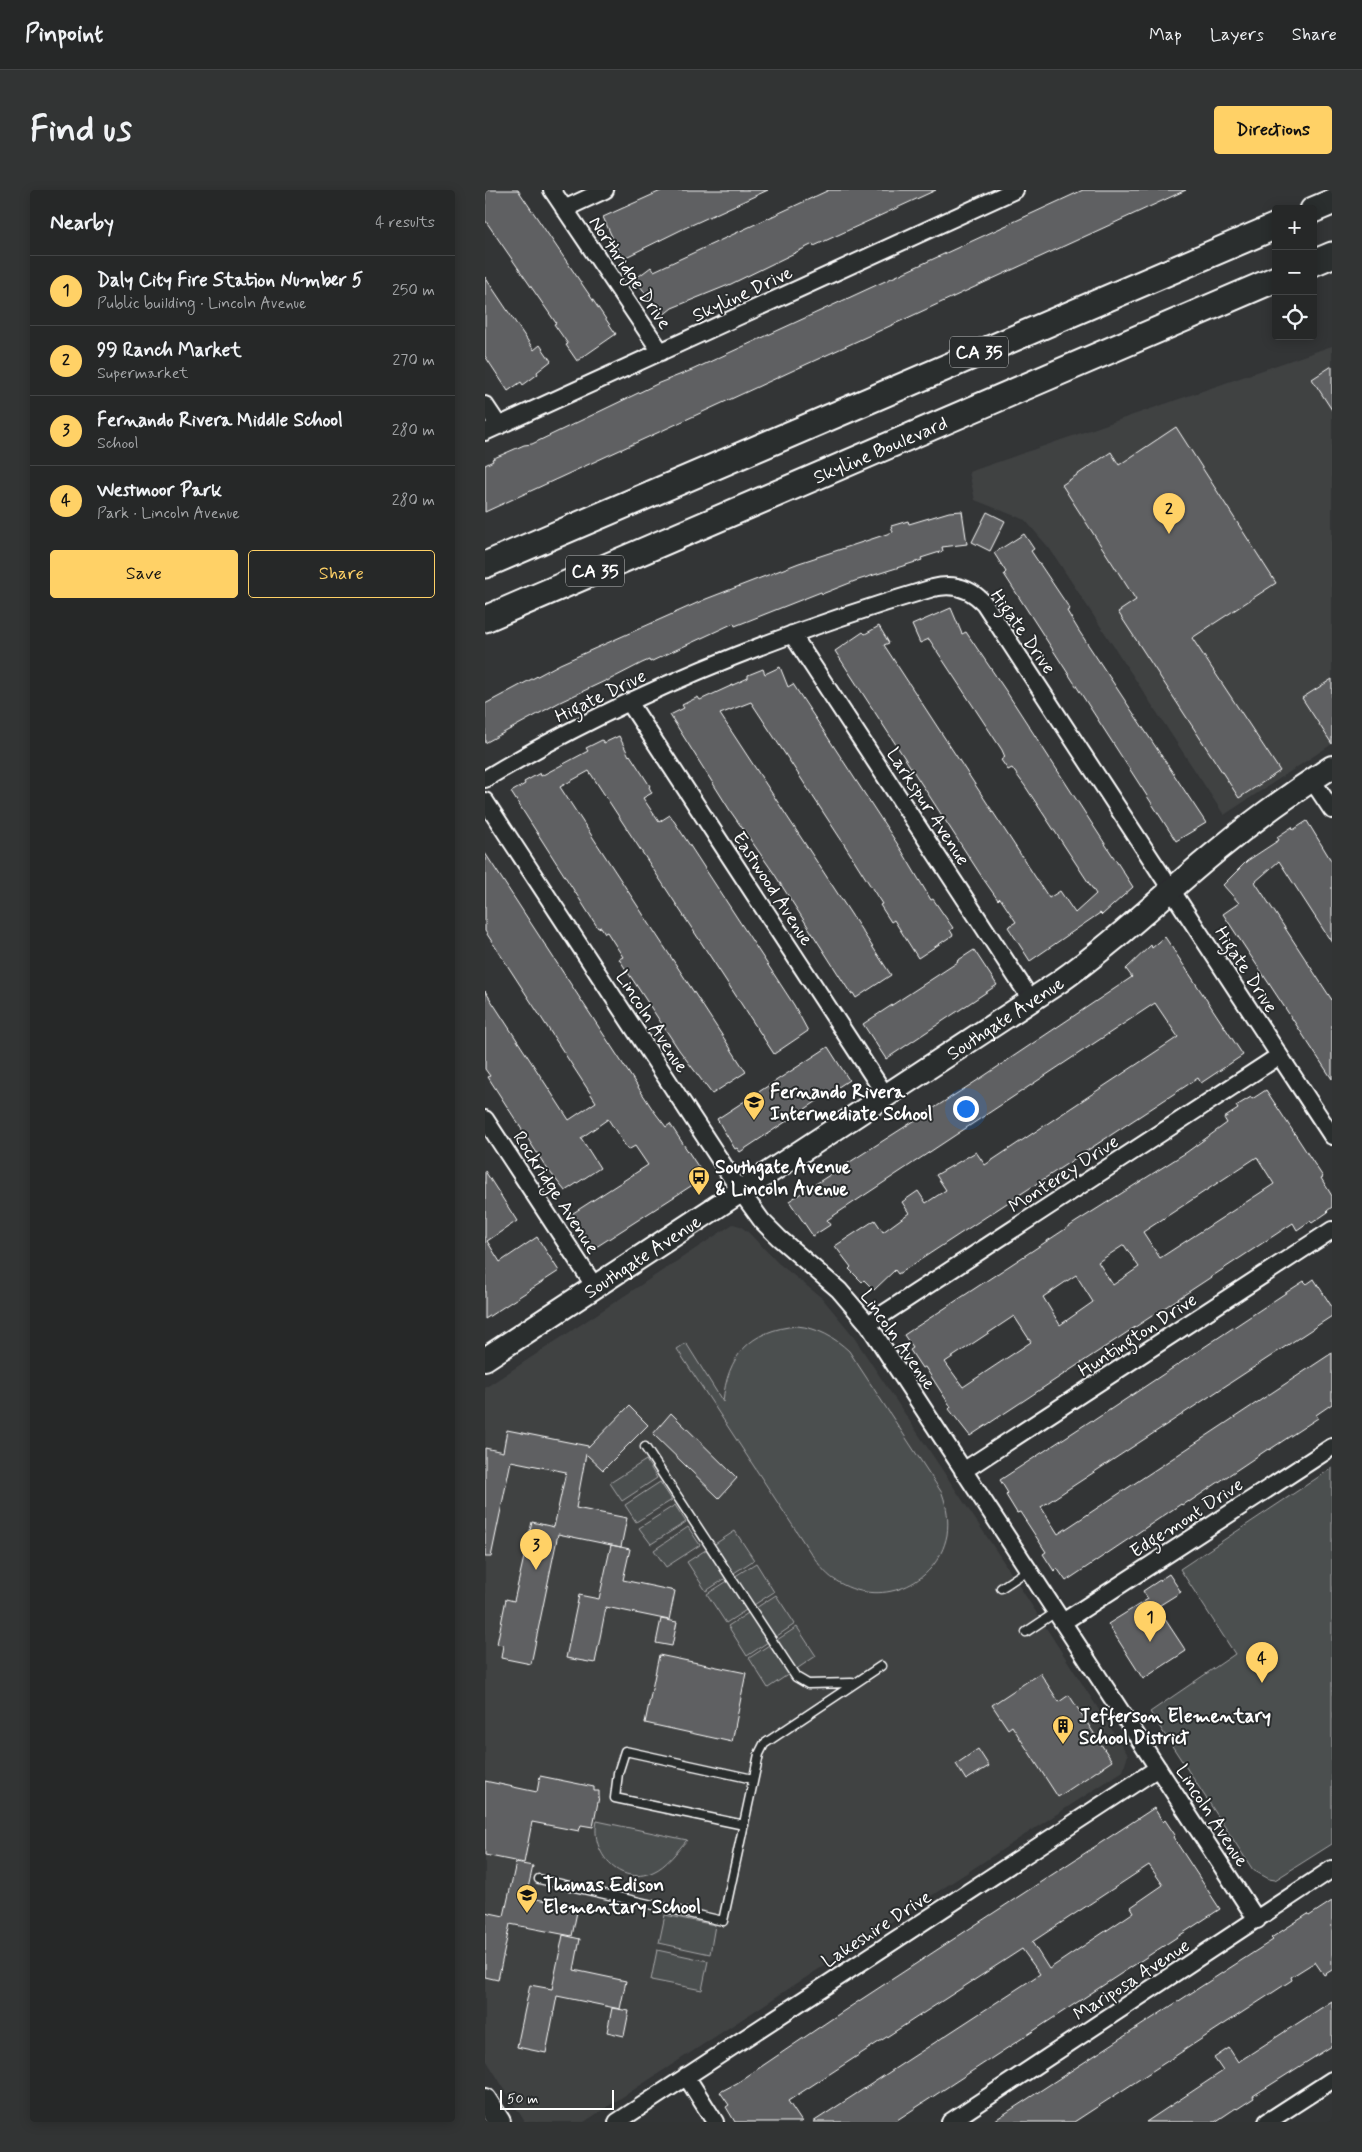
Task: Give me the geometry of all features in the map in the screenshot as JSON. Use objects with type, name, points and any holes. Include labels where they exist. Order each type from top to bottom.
[{"type":"main road","points":[[1317,208],[1332,202]]},
{"type":"main road","name":"CA 35","points":[[485,565],[1272,228]]},
{"type":"main road","points":[[1317,261],[1332,255]]},
{"type":"main road","name":"Skyline Boulevard","points":[[485,619],[1272,281]]},
{"type":"street","name":"Northridge Drive","points":[[552,190],[661,352]]},
{"type":"street","points":[[564,209],[605,190]]},
{"type":"street","name":"Skyline Drive","points":[[492,429],[1015,190]]},
{"type":"street","points":[[485,405],[492,429]]},
{"type":"street","name":"Higate Drive","points":[[485,779],[531,752],[629,702],[716,664],[792,634],[937,587],[958,587],[976,595],[984,603],[1332,1136]]},
{"type":"street","name":"Larkspur Avenue","points":[[792,634],[1032,1001]]},
{"type":"street","name":"Eastwood Avenue","points":[[629,702],[886,1096]]},
{"type":"street","name":"Southgate Avenue","points":[[485,1359],[1032,1001],[1100,952],[1231,839],[1332,767]]},
{"type":"street","points":[[1312,780],[1332,810]]},
{"type":"street","name":"Lincoln Avenue","points":[[485,801],[741,1192],[762,1221],[839,1290],[868,1324],[1257,1920]]},
{"type":"street","name":"Monterey Drive","points":[[868,1324],[1279,1056]]},
{"type":"street","name":"Rockridge Avenue","points":[[485,1119],[595,1287]]},
{"type":"street","name":"Huntington Drive","points":[[963,1471],[1332,1230]]},
{"type":"street","name":"Edgemont Drive","points":[[1059,1617],[1332,1447]]},
{"type":"street","name":"Lakeshire Drive","points":[[617,2122],[1158,1768]]},
{"type":"street","name":"Mariposa Avenue","points":[[950,2122],[1332,1869]]},
{"type":"street","points":[[686,2076],[715,2122]]},
{"type":"street","points":[[1267,2122],[1332,2080]]},
{"type":"street","points":[[485,2100],[499,2122]]},
{"type":"lane","points":[[645,1447],[796,1677],[809,1684],[855,1683]]},
{"type":"lane","points":[[1001,1588],[1028,1570]]},
{"type":"lane","points":[[1026,1632],[1059,1617]]},
{"type":"lane","points":[[539,1879],[723,1921],[753,1779],[759,1754],[764,1744],[881,1666]]},
{"type":"lane","points":[[744,1824],[615,1798],[618,1773],[625,1751],[753,1779]]},
{"type":"shaded area","points":[[1332,346],[1332,744],[1224,815],[1050,549],[1025,520],[975,500],[969,472]]},
{"type":"shaded area","points":[[733,1224],[740,1226],[748,1232],[778,1263],[822,1298],[851,1333],[1003,1561],[1128,1755],[1123,1771],[584,2122],[525,2122],[485,2058],[485,1388]]},
{"type":"shaded area","points":[[797,1326],[825,1334],[849,1351],[942,1493],[948,1524],[947,1535],[941,1553],[931,1568],[919,1579],[903,1588],[887,1592],[869,1592],[852,1588],[831,1578],[825,1572],[677,1349],[686,1343],[723,1402],[725,1386],[730,1371],[744,1348],[766,1333]]},
{"type":"shaded area","points":[[646,1460],[657,1478],[622,1501],[610,1483]]},
{"type":"shaded area","points":[[1332,1468],[1332,1844],[1275,1880],[1269,1879],[1253,1870],[1150,1712],[1235,1654],[1180,1569]]},
{"type":"shaded area","points":[[660,1482],[672,1500],[636,1522],[625,1505]]},
{"type":"shaded area","points":[[675,1505],[686,1522],[651,1544],[639,1528]]},
{"type":"shaded area","points":[[688,1527],[700,1545],[666,1567],[654,1550]]},
{"type":"shaded area","points":[[735,1531],[754,1560],[706,1591],[687,1562]]},
{"type":"shaded area","points":[[756,1563],[774,1592],[726,1623],[707,1594]]},
{"type":"shaded area","points":[[776,1595],[795,1624],[747,1656],[728,1626]]},
{"type":"shaded area","points":[[797,1627],[816,1656],[768,1688],[749,1658]]},
{"type":"shaded area","points":[[597,1821],[687,1840],[663,1866],[653,1872],[629,1875],[618,1871],[603,1855],[596,1833]]},
{"type":"shaded area","points":[[665,1915],[715,1925],[710,1954],[659,1943]]},
{"type":"shaded area","points":[[657,1950],[708,1961],[702,1990],[651,1980]]},
{"type":"building","points":[[485,190],[518,190],[616,334],[577,361],[554,324],[556,323],[485,220]]},
{"type":"building","points":[[663,190],[768,190],[622,259],[603,217]]},
{"type":"building","points":[[829,190],[936,190],[814,246],[813,244],[731,284],[672,308],[662,316],[635,279],[651,267],[654,271]]},
{"type":"building","points":[[1083,190],[1186,190],[485,512],[485,465],[493,461],[492,459],[524,445],[532,444],[659,383],[692,370]]},
{"type":"building","points":[[485,277],[534,350],[540,345],[551,361],[523,385],[521,382],[508,391],[485,356]]},
{"type":"building","points":[[1332,366],[1332,410],[1312,379]]},
{"type":"building","points":[[1176,427],[1276,583],[1192,638],[1280,771],[1239,798],[1118,612],[1136,600],[1062,485],[1111,452],[1119,465]]},
{"type":"building","points":[[962,511],[967,544],[942,547],[943,551],[921,558],[922,560],[855,581],[822,594],[821,592],[735,626],[734,623],[650,662],[649,660],[642,663],[560,702],[485,743],[485,704],[560,664],[706,599],[799,563],[893,532],[891,526],[908,521],[909,524],[949,512]]},
{"type":"building","points":[[987,512],[1005,521],[990,551],[972,542]]},
{"type":"building","points":[[1024,534],[1034,549],[1031,551],[1070,609],[1067,611],[1079,631],[1206,823],[1176,841],[1004,574],[1006,572],[994,553]]},
{"type":"building","points":[[951,608],[962,634],[966,632],[1006,691],[1133,887],[1102,915],[1100,913],[1030,961],[1008,927],[1016,922],[1000,898],[998,900],[984,880],[835,651],[863,632],[865,634],[879,626],[889,643],[884,645],[1049,898],[1060,891],[1075,913],[1096,894],[1025,786],[1012,768],[1008,770],[1001,760],[1005,757],[1002,750],[929,639],[920,643],[912,625]]},
{"type":"building","points":[[780,667],[788,687],[793,684],[902,851],[931,900],[933,899],[953,928],[950,930],[953,935],[918,958],[894,920],[891,922],[880,905],[882,904],[844,844],[751,702],[720,714],[891,975],[856,998],[853,993],[851,994],[773,872],[731,812],[670,715],[684,708],[682,705],[698,697],[700,700],[748,678],[748,675],[763,669],[765,674]]},
{"type":"building","points":[[1332,679],[1332,744],[1302,698]]},
{"type":"building","points":[[619,736],[629,756],[650,786],[652,793],[643,798],[659,822],[670,815],[794,1005],[808,1031],[774,1054],[589,771],[560,787],[746,1072],[712,1094],[679,1050],[619,959],[623,957],[607,932],[605,933],[601,927],[598,928],[511,792],[540,773],[541,776],[588,751],[586,748],[602,740],[604,743]]},
{"type":"building","points":[[1307,821],[1332,862],[1332,943],[1279,861],[1255,882],[1332,1000],[1332,1079],[1223,914],[1239,903],[1223,885],[1247,861],[1279,840],[1277,837],[1292,827],[1293,830]]},
{"type":"building","points":[[485,853],[653,1110],[666,1127],[670,1124],[705,1177],[593,1249],[570,1215],[648,1165],[635,1146],[628,1150],[608,1119],[581,1138],[600,1168],[565,1191],[546,1167],[488,1077],[490,1076],[485,1069],[485,991],[569,1120],[596,1102],[485,931]]},
{"type":"building","points":[[1165,937],[1243,1055],[1201,1083],[1198,1078],[898,1274],[895,1270],[874,1290],[864,1280],[862,1282],[849,1269],[851,1267],[835,1246],[875,1220],[883,1232],[909,1213],[902,1202],[918,1191],[926,1203],[946,1190],[936,1175],[976,1152],[985,1165],[1178,1037],[1155,1003],[827,1220],[830,1225],[813,1236],[789,1201],[981,1078],[1132,977],[1126,969],[1151,945],[1152,948]]},
{"type":"building","points":[[974,950],[997,985],[886,1059],[863,1024]]},
{"type":"building","points":[[828,1047],[849,1080],[740,1152],[737,1148],[735,1149],[717,1119]]},
{"type":"building","points":[[1266,1090],[1323,1177],[1321,1178],[1332,1196],[1332,1207],[1328,1212],[1297,1230],[1293,1223],[970,1436],[949,1409],[951,1407],[925,1367],[922,1368],[910,1350],[913,1348],[904,1335],[1187,1152],[1227,1123],[1224,1118],[1238,1109],[1236,1106],[1251,1097],[1252,1099]],"holes":[[[1257,1157],[1274,1184],[1160,1258],[1143,1232]],[[1124,1245],[1139,1267],[1113,1285],[1098,1262]],[[1076,1275],[1093,1302],[1060,1325],[1043,1297]],[[1014,1316],[1031,1342],[963,1387],[945,1362]]]},
{"type":"building","points":[[485,1171],[517,1221],[487,1241],[500,1262],[537,1237],[559,1271],[485,1319]]},
{"type":"building","points":[[1314,1279],[1332,1307],[1332,1316],[1041,1507],[1058,1534],[1332,1353],[1332,1404],[1316,1415],[1318,1418],[1189,1502],[1181,1504],[1066,1581],[1057,1568],[1054,1571],[1043,1554],[1046,1552],[1020,1512],[1017,1513],[1006,1495],[1008,1493],[1000,1480],[1093,1421],[1304,1281],[1307,1284]]},
{"type":"building","points":[[629,1406],[648,1425],[603,1470],[586,1454],[576,1508],[627,1518],[621,1547],[558,1534],[531,1664],[501,1658],[503,1645],[497,1644],[506,1599],[514,1601],[532,1522],[554,1527],[566,1472],[511,1461],[491,1557],[485,1557],[485,1448],[503,1452],[507,1430],[588,1446],[588,1448]]},
{"type":"building","points":[[671,1413],[737,1478],[719,1498],[653,1434]]},
{"type":"building","points":[[611,1545],[630,1549],[623,1580],[675,1591],[669,1620],[606,1607],[595,1663],[566,1658],[579,1595],[599,1599]]},
{"type":"building","points":[[1169,1574],[1181,1592],[1157,1607],[1186,1651],[1143,1679],[1108,1624],[1148,1599],[1143,1591]]},
{"type":"building","points":[[661,1619],[677,1622],[672,1646],[656,1643]]},
{"type":"building","points":[[659,1655],[746,1673],[732,1742],[645,1723]]},
{"type":"building","name":"Jefferson Elementary School District","points":[[1040,1673],[1059,1702],[1069,1695],[1112,1761],[1058,1797],[1012,1726],[1008,1729],[992,1705]]},
{"type":"building","points":[[978,1749],[989,1766],[966,1780],[956,1764]]},
{"type":"building","points":[[540,1776],[594,1787],[594,1791],[599,1791],[593,1827],[581,1825],[579,1831],[532,1822],[524,1863],[485,1855],[485,1781],[537,1792]]},
{"type":"building","points":[[1154,1808],[1175,1835],[1173,1837],[1220,1909],[894,2122],[813,2122],[1040,1974],[1022,1949],[788,2101],[802,2122],[735,2122],[726,2107],[729,2105],[720,2092],[737,2083]],"holes":[[[1149,1865],[1163,1885],[1131,1907],[1134,1912],[1049,1969],[1032,1942]]]},
{"type":"building","points":[[516,1863],[533,1866],[526,1897],[578,1907],[572,1936],[510,1924],[498,1980],[485,1977],[485,1912],[504,1916]]},
{"type":"building","points":[[1332,1901],[1332,1970],[1324,1975],[1315,1962],[1291,1977],[1292,1980],[1074,2122],[992,2122],[1273,1940],[1271,1938]]},
{"type":"building","points":[[563,1935],[580,1939],[574,1970],[626,1981],[620,2009],[557,1996],[546,2053],[517,2047],[530,1985],[552,1989]]},
{"type":"building","points":[[1332,2001],[1332,2046],[1253,2096],[1254,2098],[1215,2122],[1146,2122],[1223,2071],[1214,2058],[1229,2048],[1238,2062]]},
{"type":"building","points":[[612,2008],[629,2011],[624,2036],[607,2032]]},
{"type":"place","name":"99 Ranch Market","points":[[1169,534]]},
{"type":"place","name":"Fernando Rivera Intermediate School","points":[[754,1121]]},
{"type":"place","name":"Southgate Avenue & Lincoln Avenue","points":[[699,1196]]},
{"type":"place","name":"Fernando Rivera Middle School","points":[[536,1570]]},
{"type":"place","name":"Daly City Fire Station Number 5","points":[[1150,1642]]},
{"type":"place","name":"Westmoor Park","points":[[1262,1683]]},
{"type":"place","name":"Jefferson Elementary School District","points":[[1063,1745]]},
{"type":"place","name":"Thomas Edison Elementary School","points":[[527,1914]]}]
